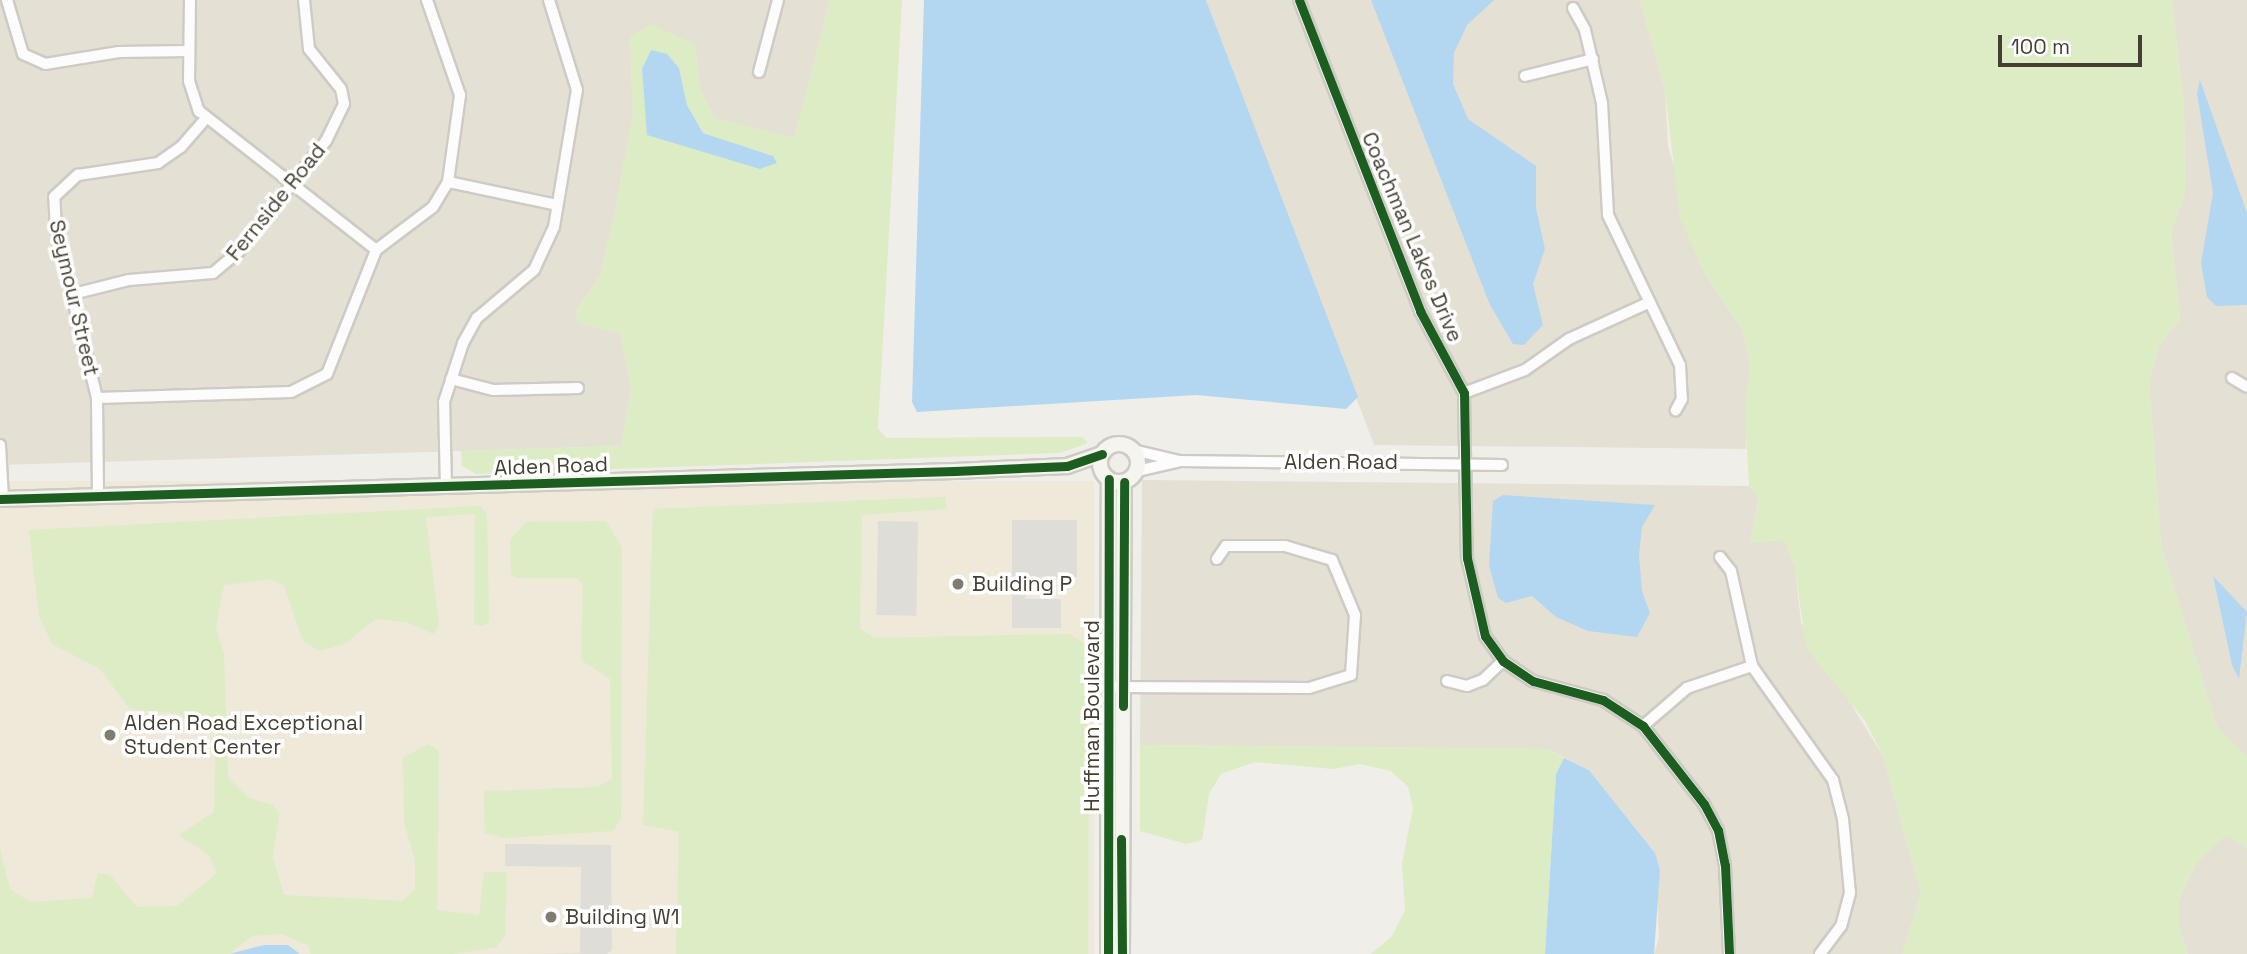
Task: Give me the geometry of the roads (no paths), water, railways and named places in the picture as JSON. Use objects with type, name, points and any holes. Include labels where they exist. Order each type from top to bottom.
[{"type":"street","points":[[7,0],[10,18],[23,54],[45,64],[119,52],[188,51]]},
{"type":"street","points":[[190,0],[188,51],[192,96],[205,118],[376,250]]},
{"type":"street","name":"Fernside Road","points":[[73,294],[129,280],[213,273],[239,251],[344,114],[341,89],[309,49],[304,0]]},
{"type":"street","points":[[97,398],[291,392],[318,383],[336,361],[376,250],[433,207],[448,182],[460,95],[427,0]]},
{"type":"street","points":[[446,487],[444,401],[451,379],[477,318],[524,281],[543,257],[557,205],[577,90],[549,0]]},
{"type":"street","points":[[759,72],[778,0]]},
{"type":"street","name":"Coachman Lakes Drive","points":[[1299,0],[1420,310],[1464,393],[1464,463],[1473,600],[1485,636],[1503,661],[1533,681],[1603,700],[1643,726],[1704,804],[1717,830],[1729,954]]},
{"type":"street","points":[[1573,8],[1593,59],[1608,215],[1680,365],[1682,399],[1676,410]]},
{"type":"street","points":[[1525,76],[1593,59]]},
{"type":"street","name":"Seymour Street","points":[[97,495],[97,398],[52,206],[58,190],[78,175],[158,163],[181,147],[205,118]]},
{"type":"street","points":[[448,182],[557,205]]},
{"type":"street","points":[[1464,393],[1525,370],[1569,339],[1648,303]]},
{"type":"street","points":[[2232,378],[2247,387]]},
{"type":"street","points":[[451,379],[493,390],[578,388]]},
{"type":"street","name":"Alden Road","points":[[2,499],[1067,466],[1102,454],[1120,444],[1133,450],[1180,461],[1502,465]]},
{"type":"street","points":[[0,445],[2,499]]},
{"type":"street","points":[[1113,479],[1137,471],[1133,450]]},
{"type":"street","name":"Huffman Boulevard","points":[[1102,454],[1113,479],[1122,954]]},
{"type":"street","name":"Alden Road","points":[[1137,471],[1180,461]]},
{"type":"street","name":"Alden Road","points":[[1067,466],[1113,479]]},
{"type":"street","points":[[1117,687],[1309,688],[1351,675],[1355,615],[1332,560],[1285,546],[1226,547],[1217,559]]},
{"type":"street","points":[[1720,557],[1731,571],[1752,666],[1833,780],[1843,819],[1850,894],[1841,926],[1820,954]]},
{"type":"street","points":[[1447,681],[1475,683],[1503,661]]},
{"type":"street","points":[[1643,726],[1687,688],[1752,666]]},
{"type":"street","name":"Huffman Boulevard","points":[[1108,954],[1117,687]]},
{"type":"water","points":[[924,0],[1206,0],[1358,397],[1346,409],[1196,395],[917,412],[912,402]]},
{"type":"water","points":[[1371,0],[1494,0],[1467,25],[1454,53],[1453,84],[1468,119],[1536,166],[1536,208],[1545,249],[1533,284],[1543,325],[1524,345],[1513,344],[1490,305]]},
{"type":"water","points":[[651,50],[667,54],[679,68],[687,105],[703,133],[773,156],[777,163],[760,169],[647,135],[642,69]]},
{"type":"water","points":[[2200,80],[2247,213],[2247,305],[2216,306],[2207,297],[2201,263],[2213,193],[2197,93]]},
{"type":"water","points":[[1503,495],[1655,505],[1642,527],[1639,555],[1642,591],[1650,613],[1637,637],[1588,631],[1556,617],[1532,596],[1506,603],[1498,598],[1489,566],[1493,501]]},
{"type":"water","points":[[2213,576],[2247,612],[2239,679],[2232,665]]},
{"type":"water","points":[[1564,758],[1589,770],[1655,853],[1660,870],[1654,954],[1545,954],[1556,774]]},
{"type":"water","points":[[264,945],[288,945],[300,954],[229,954]]},
{"type":"place","name":"Building P","points":[[958,584]]},
{"type":"place","name":"Alden Road Exceptional Student Center","points":[[110,735]]},
{"type":"place","name":"Building W1","points":[[551,917]]}]
